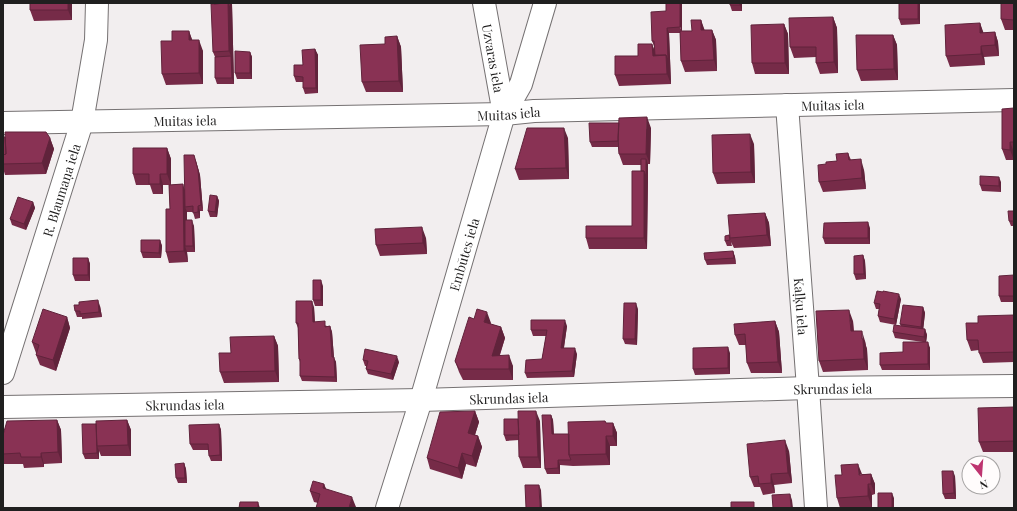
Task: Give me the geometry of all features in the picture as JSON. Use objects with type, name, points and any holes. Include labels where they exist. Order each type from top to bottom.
[{"type":"street","name":"R. Blaumaņa iela","points":[[3,373],[82,122],[96,40],[97,3]]},
{"type":"street","name":"Uzvaras iela","points":[[484,3],[504,114]]},
{"type":"street","name":"Embūtes iela","points":[[387,508],[421,400],[504,114],[521,84],[546,3]]},
{"type":"street","name":"Muitas iela","points":[[3,123],[504,114],[534,111],[1014,100]]},
{"type":"street","name":"Kaļķu iela","points":[[787,105],[816,508]]},
{"type":"street","name":"Skrundas iela","points":[[3,407],[421,400],[808,388],[1014,386]]},
{"type":"building","points":[[30,3],[68,3],[68,10],[30,10]]},
{"type":"building","points":[[228,3],[229,51],[213,52],[211,4]]},
{"type":"building","points":[[666,3],[680,3],[680,27],[667,28],[668,60],[666,55],[655,55],[654,41],[652,41],[651,12],[666,11]]},
{"type":"building","points":[[730,3],[740,3],[740,5],[730,5]]},
{"type":"building","points":[[899,3],[918,3],[918,19],[899,19]]},
{"type":"building","points":[[1001,3],[1014,3],[1014,20],[1001,19]]},
{"type":"building","points":[[833,17],[834,62],[816,63],[816,47],[790,47],[789,18]]},
{"type":"building","points":[[691,20],[701,20],[701,30],[712,30],[714,60],[681,61],[680,31],[692,31]]},
{"type":"building","points":[[980,23],[980,33],[995,32],[995,45],[981,46],[981,54],[946,56],[945,25]]},
{"type":"building","points":[[784,24],[785,63],[752,63],[751,25]]},
{"type":"building","points":[[172,31],[189,31],[189,40],[199,40],[199,73],[162,74],[161,41],[172,41]]},
{"type":"building","points":[[856,35],[893,35],[894,69],[857,70]]},
{"type":"building","points":[[397,36],[399,81],[362,82],[360,45],[385,44],[385,37]]},
{"type":"building","points":[[638,44],[652,44],[653,56],[666,55],[667,74],[615,75],[615,56],[638,56]]},
{"type":"building","points":[[315,49],[316,88],[303,88],[303,77],[294,76],[294,65],[303,65],[302,50]]},
{"type":"building","points":[[235,51],[250,52],[250,73],[235,73]]},
{"type":"building","points":[[231,56],[232,78],[215,78],[215,57]]},
{"type":"building","points":[[1014,108],[1014,142],[1010,142],[1010,150],[1002,149],[1002,109]]},
{"type":"building","points":[[647,117],[646,154],[619,154],[619,118]]},
{"type":"building","points":[[589,123],[619,123],[618,141],[590,142]]},
{"type":"building","points":[[527,128],[564,128],[566,168],[515,169]]},
{"type":"building","points":[[5,132],[46,132],[50,138],[42,163],[3,164],[3,155],[6,154]]},
{"type":"building","points":[[750,134],[751,172],[713,173],[712,135]]},
{"type":"building","points":[[3,137],[5,137],[6,154],[3,155]]},
{"type":"building","points":[[133,148],[167,148],[167,174],[160,174],[160,184],[149,184],[149,174],[133,174]]},
{"type":"building","points":[[848,153],[849,160],[861,159],[862,178],[819,182],[818,165],[826,164],[826,162],[837,161],[836,154]]},
{"type":"building","points":[[184,155],[194,155],[198,170],[201,205],[198,206],[198,212],[193,213],[193,206],[185,207]]},
{"type":"building","points":[[641,159],[646,159],[646,176],[644,171],[641,171]]},
{"type":"building","points":[[632,171],[644,171],[644,238],[586,238],[586,226],[632,226]]},
{"type":"building","points":[[980,176],[999,177],[999,186],[980,185]]},
{"type":"building","points":[[183,184],[184,251],[166,252],[166,209],[170,209],[169,185]]},
{"type":"building","points":[[210,195],[217,196],[215,212],[208,211]]},
{"type":"building","points":[[18,197],[33,202],[24,224],[10,219]]},
{"type":"building","points":[[1008,211],[1014,211],[1014,221],[1009,221]]},
{"type":"building","points":[[765,213],[767,235],[730,238],[728,215]]},
{"type":"building","points":[[185,220],[192,220],[193,246],[185,246]]},
{"type":"building","points":[[868,222],[868,238],[823,238],[824,223]]},
{"type":"building","points":[[422,227],[423,243],[376,245],[375,229]]},
{"type":"building","points":[[729,235],[730,240],[725,241],[725,236]]},
{"type":"building","points":[[141,240],[160,240],[159,253],[141,252]]},
{"type":"building","points":[[733,251],[734,258],[705,260],[704,253]]},
{"type":"building","points":[[863,255],[864,274],[854,274],[854,256]]},
{"type":"building","points":[[73,258],[88,258],[88,275],[73,275]]},
{"type":"building","points":[[1014,275],[1014,296],[999,296],[999,276]]},
{"type":"building","points":[[313,280],[321,280],[321,300],[313,300]]},
{"type":"building","points":[[877,291],[899,294],[894,319],[878,316],[880,304],[874,303]]},
{"type":"building","points":[[98,300],[99,312],[80,314],[80,311],[75,311],[74,305],[79,305],[79,302]]},
{"type":"building","points":[[296,301],[312,301],[313,322],[325,321],[325,327],[330,326],[335,377],[300,376]]},
{"type":"building","points":[[624,303],[636,303],[635,339],[623,339]]},
{"type":"building","points":[[903,305],[923,307],[921,327],[900,324]]},
{"type":"building","points":[[43,309],[67,317],[53,360],[36,355],[39,345],[32,342]]},
{"type":"building","points":[[477,309],[487,312],[484,322],[501,327],[492,356],[509,355],[509,369],[459,369],[455,361],[469,317],[474,319]]},
{"type":"building","points":[[849,310],[851,331],[862,331],[864,359],[819,361],[816,311]]},
{"type":"building","points":[[1014,315],[1014,352],[979,353],[978,340],[967,340],[966,323],[978,323],[978,316]]},
{"type":"building","points":[[531,320],[565,320],[561,348],[575,348],[572,371],[525,373],[526,360],[542,359],[547,330],[531,330]]},
{"type":"building","points":[[775,321],[778,362],[747,363],[745,334],[735,335],[734,324]]},
{"type":"building","points":[[894,325],[925,329],[924,337],[893,332]]},
{"type":"building","points":[[274,336],[275,371],[220,372],[219,353],[231,353],[230,337]]},
{"type":"building","points":[[903,342],[928,342],[928,364],[880,365],[880,353],[903,352]]},
{"type":"building","points":[[728,347],[728,368],[693,369],[693,348]]},
{"type":"building","points":[[365,349],[397,356],[391,374],[366,369],[368,361],[363,360]]},
{"type":"building","points":[[1014,407],[1014,441],[979,442],[978,408]]},
{"type":"building","points":[[475,411],[468,433],[478,436],[472,456],[462,453],[458,468],[427,458],[440,412]]},
{"type":"building","points":[[518,411],[536,411],[538,457],[519,457]]},
{"type":"building","points":[[542,415],[551,415],[552,434],[569,434],[569,455],[571,460],[558,460],[558,468],[545,469]]},
{"type":"building","points":[[504,419],[518,419],[519,435],[504,435]]},
{"type":"building","points":[[57,420],[58,452],[41,453],[41,457],[21,457],[20,453],[3,454],[3,435],[7,421]]},
{"type":"building","points":[[127,420],[128,445],[97,446],[96,421]]},
{"type":"building","points":[[605,421],[606,423],[613,423],[613,436],[606,436],[606,454],[569,455],[568,422]]},
{"type":"building","points":[[82,424],[96,424],[97,453],[83,454]]},
{"type":"building","points":[[219,424],[220,455],[209,456],[208,444],[190,444],[189,425]]},
{"type":"building","points":[[785,440],[788,473],[771,474],[771,483],[759,484],[758,476],[750,477],[747,444]]},
{"type":"building","points":[[184,463],[185,478],[176,478],[175,464]]},
{"type":"building","points":[[858,464],[859,475],[871,474],[871,484],[868,484],[868,496],[837,498],[835,475],[842,475],[841,465]]},
{"type":"building","points":[[942,471],[953,471],[954,493],[943,494]]},
{"type":"building","points":[[313,481],[324,484],[323,488],[352,497],[349,508],[316,508],[320,494],[310,491]]},
{"type":"building","points":[[525,485],[539,485],[540,508],[526,508]]},
{"type":"building","points":[[878,493],[892,493],[892,508],[878,508]]},
{"type":"building","points":[[790,494],[791,508],[773,508],[772,495]]},
{"type":"building","points":[[240,502],[258,502],[258,508],[239,508]]},
{"type":"building","points":[[731,502],[754,502],[754,508],[731,508]]}]
